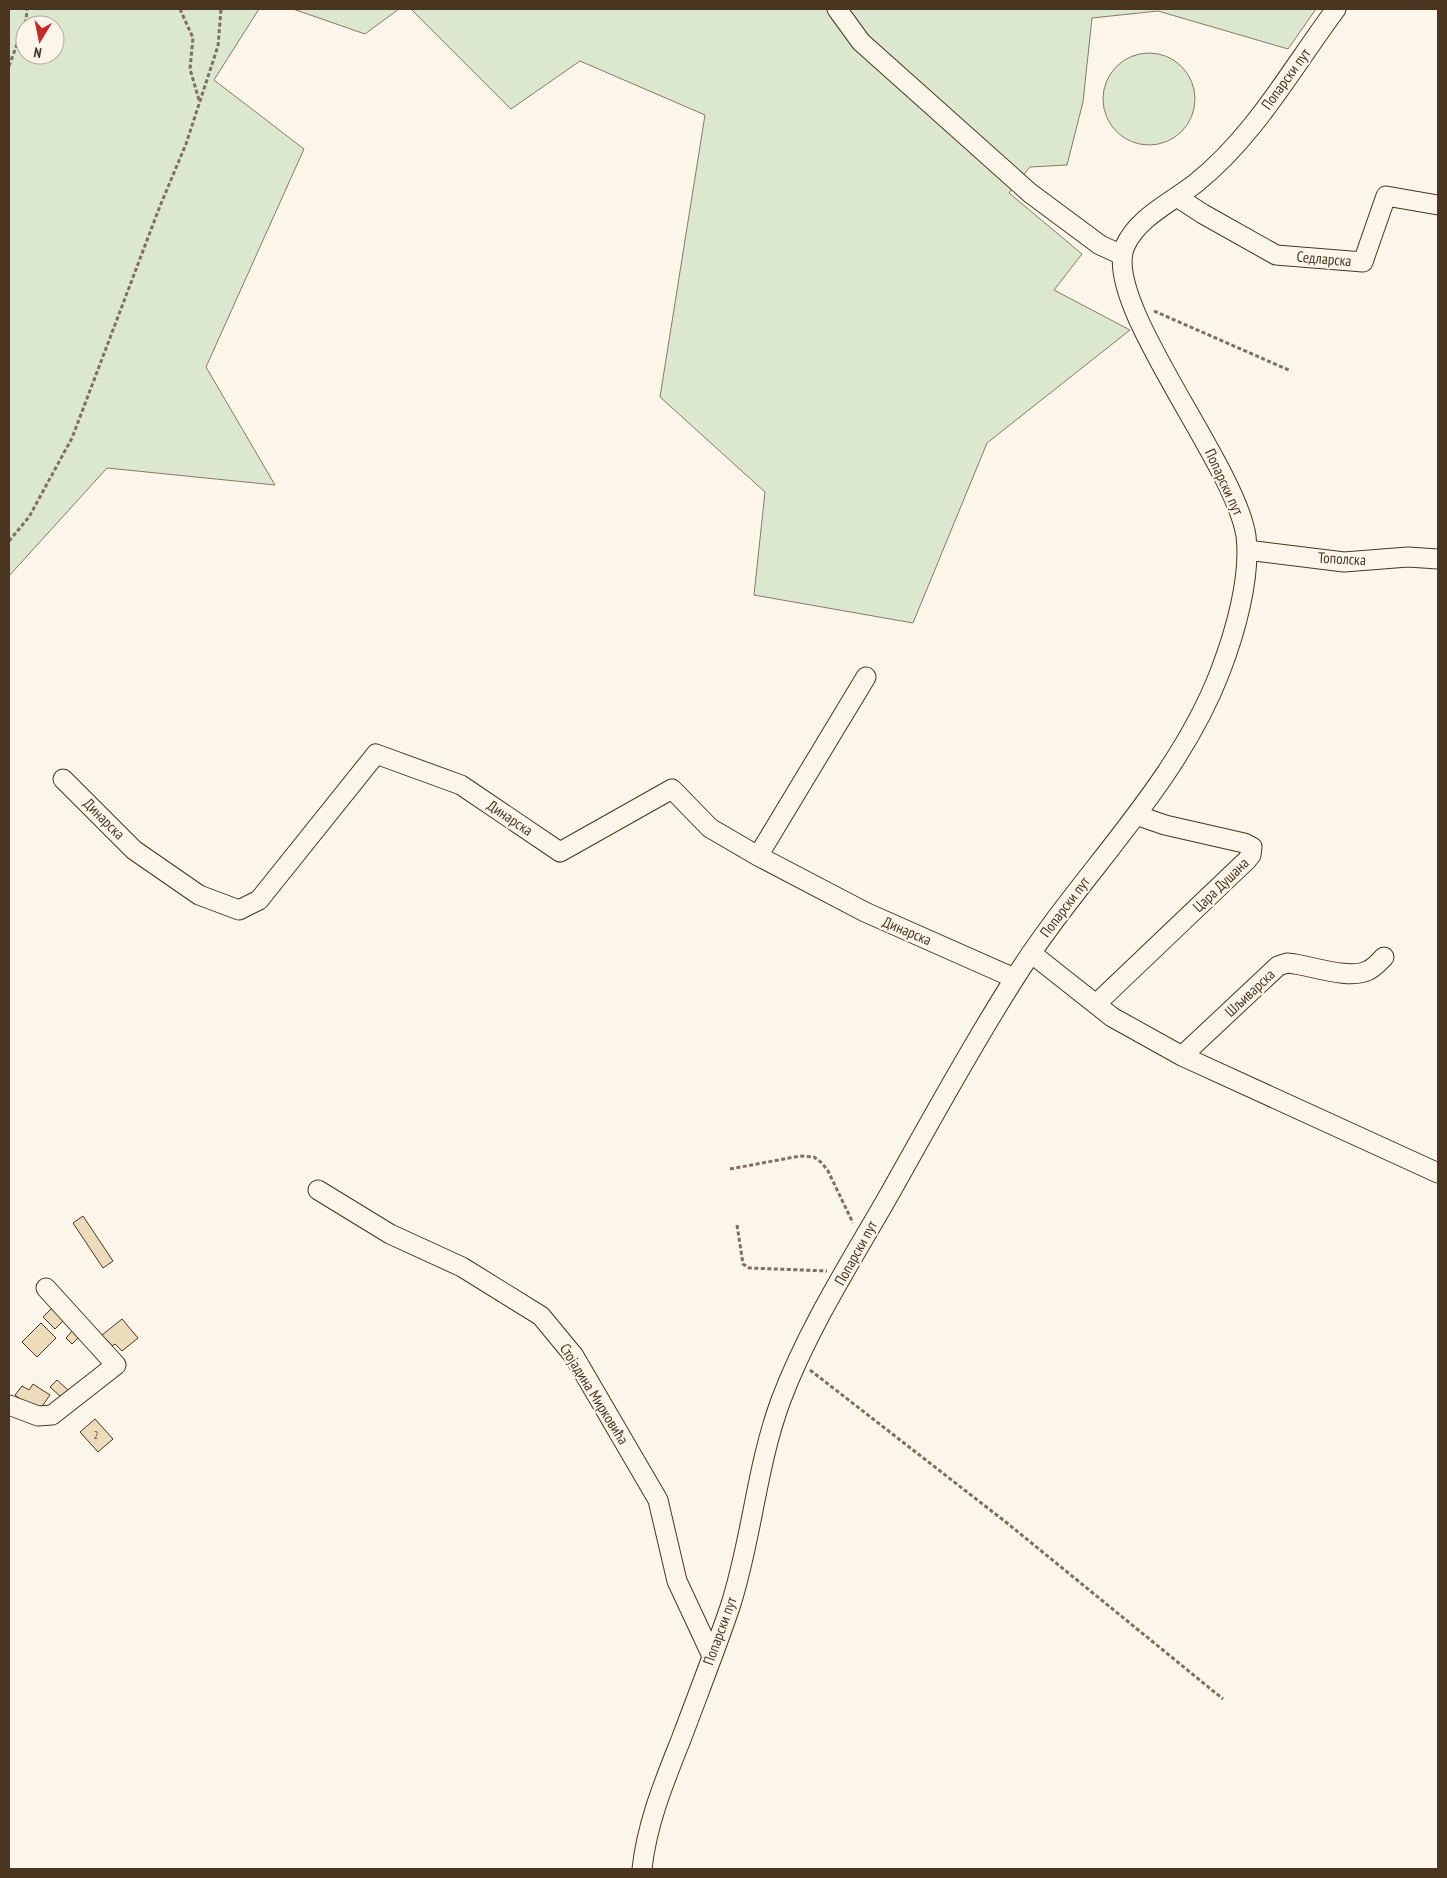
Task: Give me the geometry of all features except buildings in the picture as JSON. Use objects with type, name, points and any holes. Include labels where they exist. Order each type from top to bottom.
[{"type":"street","points":[[837,9],[862,42],[1030,193],[1100,245],[1122,255]]},
{"type":"street","name":"Попарски пут","points":[[642,1869],[650,1822],[736,1586],[772,1424],[798,1360],[862,1241],[1014,978],[1051,923],[1159,783],[1189,736],[1220,671],[1241,599],[1245,576],[1246,550],[1244,527],[1232,493],[1148,338],[1131,300],[1124,278],[1122,255],[1128,239],[1140,225],[1208,174],[1237,143],[1267,106],[1336,9]]},
{"type":"street","name":"Седларска","points":[[1177,197],[1203,214],[1276,255],[1363,262],[1386,196],[1438,205]]},
{"type":"street","name":"Тополска","points":[[1246,550],[1344,562],[1408,557],[1438,559]]},
{"type":"street","points":[[758,856],[866,677]]},
{"type":"street","name":"Динарска","points":[[63,779],[134,850],[199,895],[239,910],[259,900],[376,754],[461,785],[560,852],[672,789],[710,828],[758,856],[865,912],[1014,978]]},
{"type":"street","name":"Цара Душана","points":[[1096,1004],[1247,860],[1252,852],[1252,847],[1244,843],[1165,825],[1136,815]]},
{"type":"street","points":[[1031,953],[1112,1016],[1182,1056],[1438,1173]]},
{"type":"street","name":"Шљиварска","points":[[1182,1056],[1278,966],[1287,963],[1353,974],[1368,972],[1384,957]]},
{"type":"street","name":"Стојадина Мирковића","points":[[318,1190],[390,1234],[462,1267],[541,1316],[574,1356],[658,1500],[677,1581],[712,1656]]},
{"type":"street","points":[[9,1405],[38,1416],[52,1415],[116,1365],[46,1288]]},
{"type":"path","points":[[9,66],[26,20],[28,9]]},
{"type":"path","points":[[180,9],[193,38],[190,69],[199,100]]},
{"type":"path","points":[[9,541],[30,517],[72,438],[160,206],[186,144],[218,46],[221,9]]},
{"type":"path","points":[[1131,300],[1291,371]]},
{"type":"path","points":[[730,1170],[800,1156],[814,1157],[822,1163],[828,1172],[862,1241]]},
{"type":"path","points":[[737,1225],[743,1264],[749,1268],[846,1271]]},
{"type":"path","points":[[798,1360],[1007,1523],[1223,1699]]},
{"type":"green space","points":[[9,9],[259,9],[214,80],[304,149],[206,367],[275,485],[107,468],[9,576]]},
{"type":"green space","points":[[293,9],[399,9],[365,34]]},
{"type":"green space","points":[[411,9],[1316,9],[1288,49],[1158,11],[1092,18],[1083,102],[1067,165],[1030,167],[1009,193],[1082,254],[1054,290],[1130,330],[987,443],[913,623],[754,595],[765,492],[660,397],[705,115],[580,61],[511,109]]},
{"type":"green space","points":[[1149,53],[1167,56],[1182,66],[1192,81],[1195,99],[1192,117],[1182,132],[1167,142],[1149,145],[1131,142],[1116,132],[1106,117],[1103,99],[1106,81],[1116,66],[1131,56]]}]
